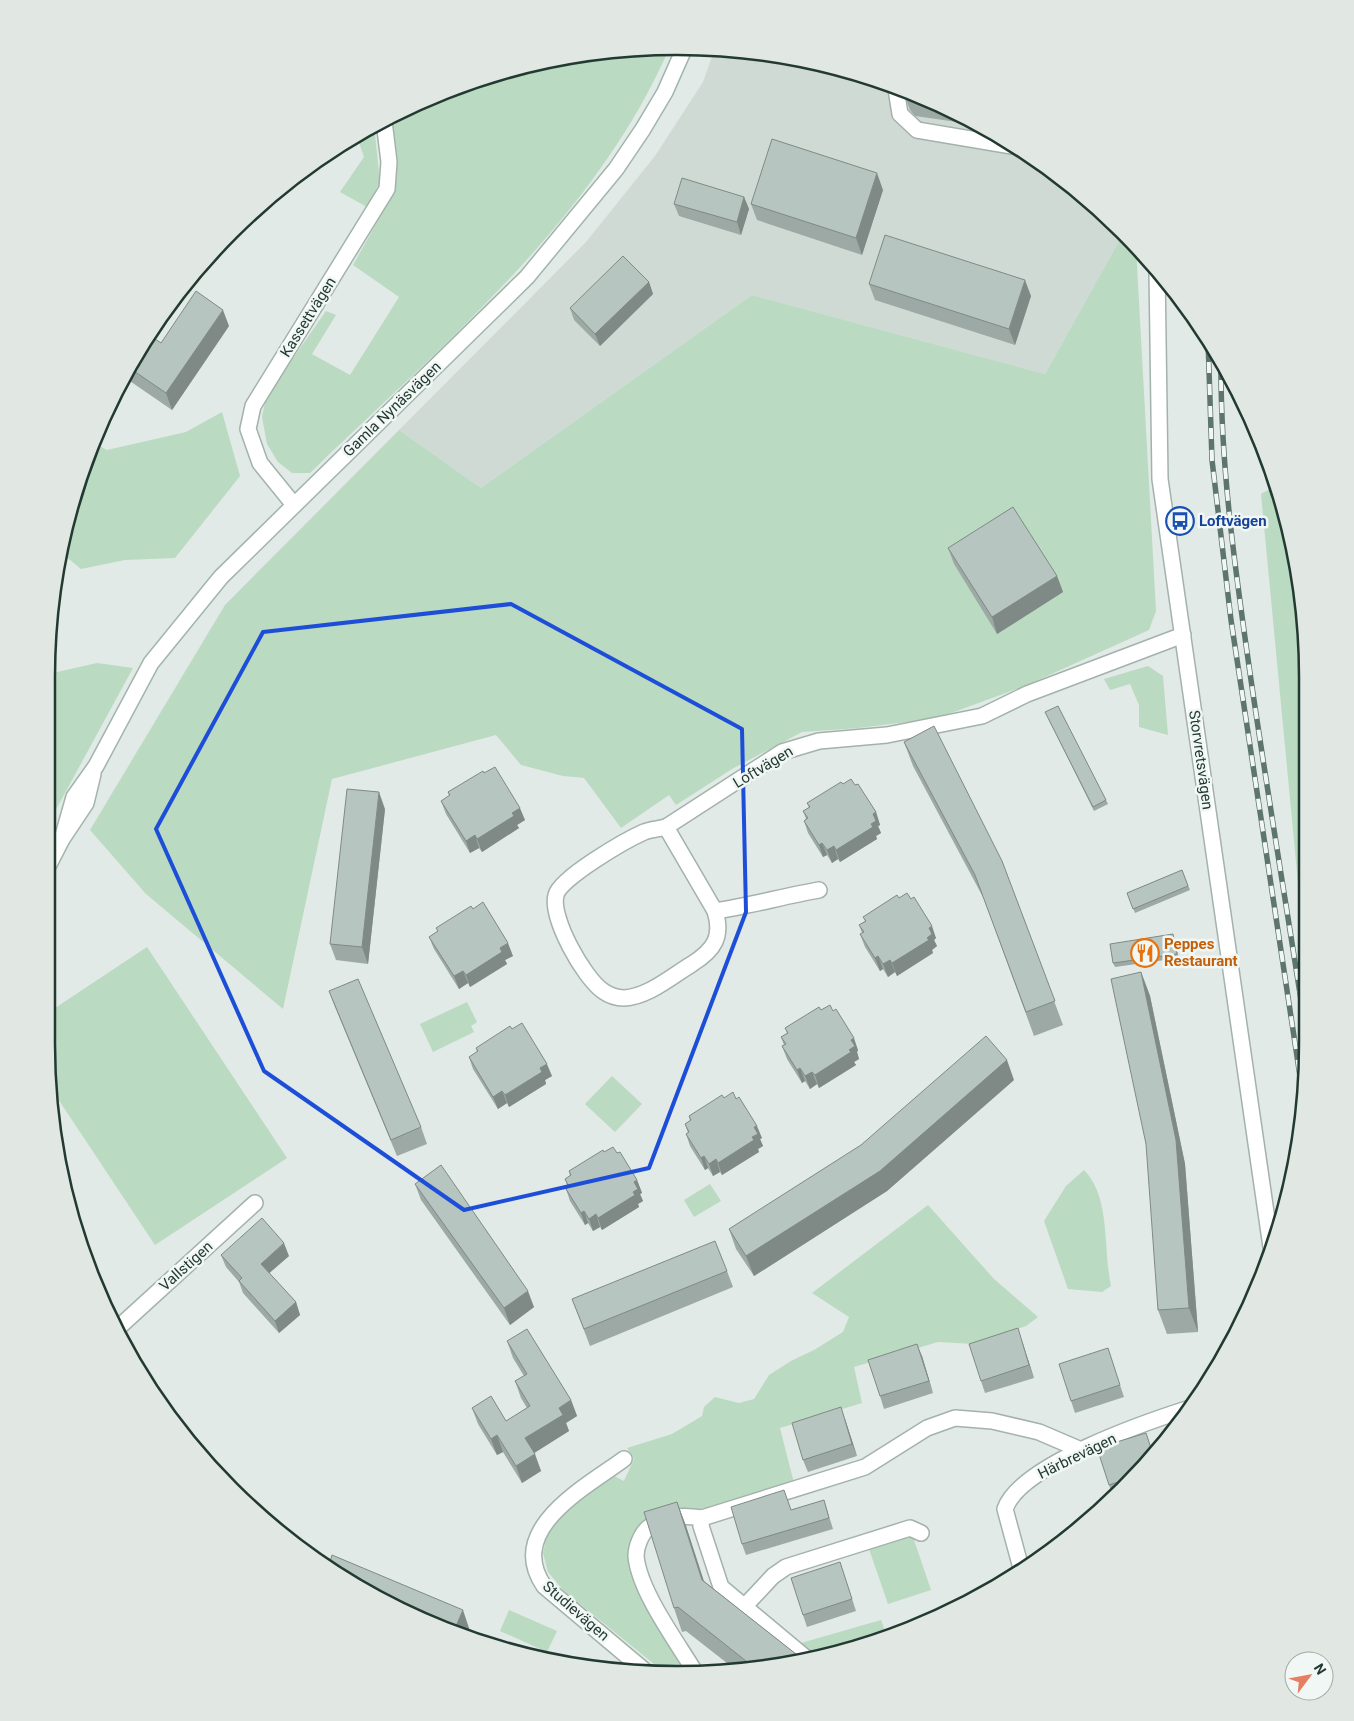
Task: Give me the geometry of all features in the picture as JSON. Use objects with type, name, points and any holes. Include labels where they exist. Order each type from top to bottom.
[{"type":"street","name":"Gamla Nynäsvägen","points":[[55,853],[86,803],[96,766],[151,663],[222,577],[527,278],[616,169],[660,99],[681,55]]},
{"type":"street","points":[[897,95],[900,114],[917,130],[997,143]]},
{"type":"street","name":"Kassettvägen","points":[[294,505],[260,463],[248,429],[253,406],[386,189],[389,162],[385,128]]},
{"type":"street","name":"Storvretsvägen","points":[[1158,283],[1160,480],[1269,1234]]},
{"type":"street","name":"Loftvägen","points":[[666,827],[715,911],[720,927],[713,945],[699,960],[642,994],[626,998],[612,996],[601,990],[580,963],[559,925],[555,910],[556,894],[561,885],[612,849],[646,831],[666,827],[782,752],[798,746],[819,741],[887,735],[982,716],[1027,694],[1183,635]]},
{"type":"street","points":[[715,911],[748,906],[780,897],[819,890]]},
{"type":"street","name":"Vallstigen","points":[[122,1324],[255,1203]]},
{"type":"street","name":"Härbrevägen","points":[[1020,1563],[1007,1521],[1006,1509],[1009,1500],[1030,1479],[1081,1450],[1177,1413]]},
{"type":"street","points":[[691,1666],[655,1607],[638,1569],[636,1554],[643,1533],[657,1521],[685,1515],[702,1518],[865,1467],[927,1428],[955,1418],[992,1421],[1039,1432],[1081,1450]]},
{"type":"street","name":"Studievägen","points":[[624,1459],[559,1506],[540,1529],[534,1544],[533,1564],[536,1575],[544,1586],[639,1665]]},
{"type":"street","points":[[702,1518],[701,1526],[721,1587],[800,1653]]},
{"type":"street","points":[[744,1607],[773,1576],[786,1567],[910,1528],[921,1533]]},
{"type":"highlighted area","points":[[511,604],[742,729],[746,912],[649,1168],[464,1210],[264,1071],[156,829],[263,632]]},
{"type":"shaded area","points":[[712,56],[718,56],[758,60],[838,76],[915,102],[988,138],[1023,160],[1087,209],[1120,240],[1045,374],[752,295],[481,488],[399,430],[586,242],[655,156],[703,82]]},
{"type":"green space","points":[[666,55],[637,111],[600,169],[557,225],[511,277],[462,328],[310,473],[292,473],[278,462],[267,444],[262,417],[266,397],[326,311],[336,315],[312,354],[350,375],[399,297],[353,265],[394,192],[395,161],[391,125],[439,102],[516,76],[556,67],[596,60]]},
{"type":"green space","points":[[375,133],[380,182],[367,207],[340,192],[364,157],[359,142]]},
{"type":"green space","points":[[1120,240],[1137,258],[1156,611],[1149,630],[1025,686],[931,719],[859,728],[802,732],[732,769],[676,805],[669,795],[621,828],[584,778],[563,776],[521,765],[496,735],[332,779],[283,1009],[146,894],[90,830],[225,605],[399,430],[481,488],[752,295],[1045,374]]},
{"type":"green space","points":[[222,412],[240,476],[175,558],[125,560],[81,569],[67,557],[76,516],[99,446],[107,450],[186,432]]},
{"type":"green space","points":[[1270,489],[1278,516],[1294,596],[1298,636],[1299,893],[1261,494]]},
{"type":"green space","points":[[97,663],[133,668],[55,811],[55,671],[57,672]]},
{"type":"green space","points":[[1148,666],[1163,676],[1168,735],[1139,727],[1139,705],[1130,684],[1110,690],[1104,679]]},
{"type":"green space","points":[[147,947],[287,1158],[155,1245],[57,1098],[55,1008]]},
{"type":"green space","points":[[467,1002],[477,1022],[471,1026],[474,1032],[433,1052],[420,1024]]},
{"type":"green space","points":[[612,1076],[642,1104],[615,1132],[585,1104]]},
{"type":"green space","points":[[1084,1170],[1093,1181],[1098,1194],[1105,1225],[1111,1286],[1102,1292],[1068,1289],[1044,1221],[1066,1186]]},
{"type":"green space","points":[[710,1184],[721,1201],[694,1217],[684,1200]]},
{"type":"green space","points":[[928,1205],[994,1279],[1038,1317],[1026,1326],[974,1344],[938,1342],[854,1367],[862,1403],[780,1428],[794,1483],[711,1507],[655,1513],[644,1520],[632,1539],[631,1570],[640,1595],[680,1666],[656,1665],[564,1591],[548,1572],[543,1553],[547,1534],[567,1509],[612,1475],[624,1481],[634,1459],[627,1448],[672,1434],[702,1416],[704,1407],[715,1397],[739,1403],[754,1399],[769,1375],[843,1332],[849,1317],[812,1293]]},
{"type":"green space","points":[[912,1534],[931,1590],[888,1604],[869,1549]]},
{"type":"green space","points":[[509,1610],[557,1631],[547,1652],[500,1631]]},
{"type":"green space","points":[[881,1620],[885,1630],[838,1645],[811,1651],[801,1643]]},
{"type":"building","points":[[772,139],[877,173],[856,238],[751,204]]},
{"type":"building","points":[[682,178],[744,197],[737,222],[674,204]]},
{"type":"building","points":[[885,235],[1025,280],[1009,329],[869,284]]},
{"type":"building","points":[[623,256],[649,282],[595,334],[570,308]]},
{"type":"building","points":[[196,291],[223,310],[166,393],[135,372],[155,339],[161,343]]},
{"type":"building","points":[[1013,507],[1057,576],[992,617],[948,548]]},
{"type":"building","points":[[1058,706],[1106,800],[1093,807],[1045,712]]},
{"type":"building","points":[[934,726],[1002,861],[1055,1001],[1026,1012],[975,875],[904,742]]},
{"type":"building","points":[[495,767],[520,808],[512,813],[514,816],[477,839],[475,835],[466,841],[441,801],[450,795],[448,792],[483,771],[484,773]]},
{"type":"building","points":[[851,779],[855,785],[858,784],[876,812],[873,814],[876,821],[871,824],[873,827],[836,850],[834,846],[827,850],[822,843],[819,845],[804,821],[808,818],[803,811],[810,807],[807,803],[841,782],[843,784]]},
{"type":"building","points":[[347,789],[379,792],[362,947],[330,944]]},
{"type":"building","points":[[1182,870],[1188,886],[1133,909],[1127,893]]},
{"type":"building","points":[[907,893],[911,899],[914,897],[932,926],[929,928],[932,934],[927,938],[929,940],[892,963],[890,960],[883,964],[878,956],[875,958],[860,934],[864,932],[859,925],[866,921],[863,917],[897,895],[899,898]]},
{"type":"building","points":[[483,902],[508,943],[500,948],[502,952],[466,975],[463,971],[454,976],[429,937],[438,931],[436,928],[471,906],[473,909]]},
{"type":"building","name":"Peppes Restaurant","points":[[1173,934],[1177,954],[1113,963],[1110,944]]},
{"type":"building","points":[[1141,972],[1176,1140],[1189,1308],[1158,1310],[1146,1144],[1111,979]]},
{"type":"building","points":[[358,979],[421,1127],[391,1140],[329,991]]},
{"type":"building","points":[[830,1005],[833,1011],[836,1009],[854,1038],[851,1040],[855,1046],[849,1050],[851,1052],[815,1075],[812,1072],[805,1076],[800,1068],[797,1070],[782,1046],[786,1044],[781,1037],[788,1033],[785,1028],[819,1007],[821,1010]]},
{"type":"building","points":[[522,1023],[547,1064],[540,1068],[542,1072],[505,1095],[502,1091],[493,1097],[469,1057],[478,1051],[476,1048],[510,1026],[512,1029]]},
{"type":"building","points":[[986,1036],[1007,1060],[880,1171],[746,1256],[729,1229],[861,1145]]},
{"type":"building","points":[[733,1092],[736,1099],[739,1097],[757,1126],[754,1127],[758,1134],[752,1137],[754,1140],[718,1163],[716,1159],[709,1164],[704,1156],[701,1158],[686,1134],[689,1132],[685,1124],[691,1120],[689,1116],[722,1095],[724,1098]]},
{"type":"building","points":[[613,1147],[617,1153],[620,1152],[637,1180],[634,1182],[638,1189],[633,1192],[635,1195],[598,1218],[596,1214],[589,1219],[584,1211],[581,1213],[566,1189],[569,1187],[565,1179],[571,1175],[569,1171],[603,1150],[604,1152]]},
{"type":"building","points":[[441,1165],[528,1291],[504,1308],[415,1184]]},
{"type":"building","points":[[262,1218],[284,1243],[261,1264],[296,1302],[275,1321],[239,1281],[242,1278],[221,1255]]},
{"type":"building","points":[[715,1241],[727,1271],[584,1329],[572,1299]]},
{"type":"building","points":[[1018,1328],[1029,1365],[981,1381],[969,1344]]},
{"type":"building","points":[[527,1329],[571,1400],[559,1408],[563,1415],[525,1438],[535,1454],[516,1466],[497,1435],[491,1439],[472,1408],[491,1396],[506,1421],[530,1406],[515,1381],[527,1374],[507,1341]]},
{"type":"building","points":[[917,1344],[929,1381],[880,1396],[868,1360]]},
{"type":"building","points":[[1108,1348],[1120,1385],[1071,1401],[1059,1364]]},
{"type":"building","points":[[841,1407],[852,1444],[803,1460],[792,1423]]},
{"type":"building","points":[[1146,1433],[1151,1447],[1119,1482],[1109,1485],[1097,1448]]},
{"type":"building","points":[[784,1490],[791,1510],[824,1500],[829,1518],[742,1544],[731,1507]]},
{"type":"building","points":[[677,1502],[702,1580],[796,1654],[747,1662],[678,1607],[674,1608],[644,1512]]},
{"type":"building","points":[[332,1555],[463,1610],[456,1625],[402,1602],[366,1583],[330,1561]]},
{"type":"building","points":[[840,1562],[852,1599],[803,1615],[791,1578]]},
{"type":"railway","points":[[1208,354],[1212,460],[1231,620],[1298,1066]]},
{"type":"railway","points":[[1221,375],[1226,477],[1244,634],[1299,987]]},
{"type":"place","name":"Loftvägen","points":[[1180,521]]},
{"type":"place","name":"Peppes Restaurant","points":[[1145,953]]}]
